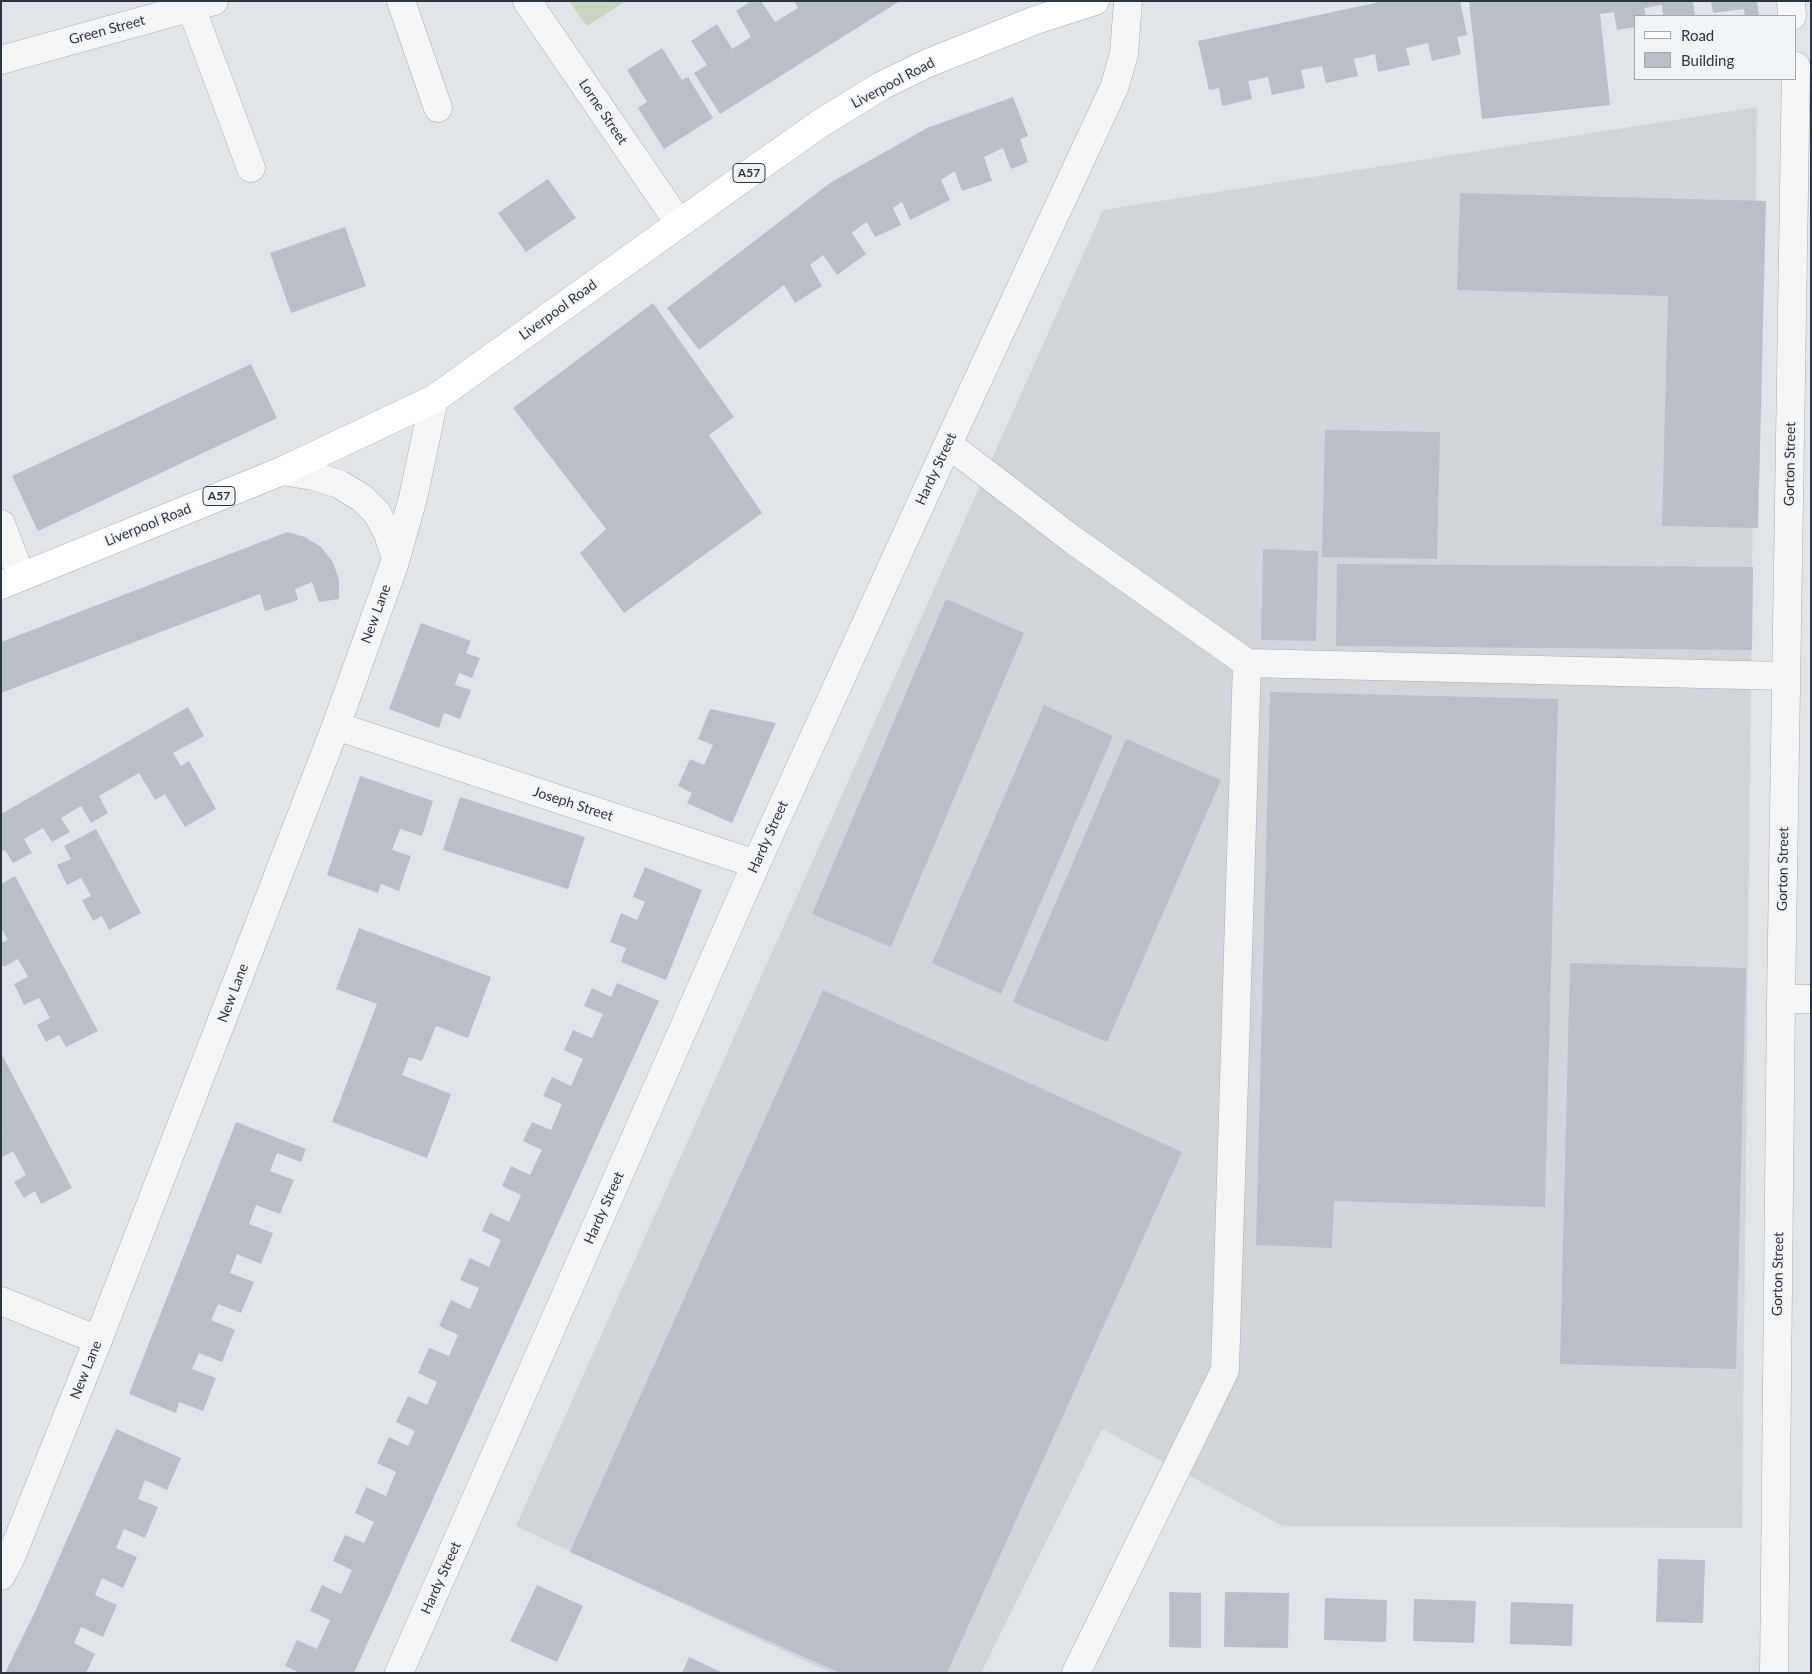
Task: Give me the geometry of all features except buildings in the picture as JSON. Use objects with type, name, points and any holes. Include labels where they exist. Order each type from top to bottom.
[{"type":"main road","name":"Liverpool Road","points":[[11,581],[282,471],[434,399],[821,123],[881,86],[937,59],[1036,20],[1095,1]]},
{"type":"street","points":[[401,1],[438,108]]},
{"type":"street","name":"Lorne Street","points":[[527,1],[679,223]]},
{"type":"street","name":"Hardy Street","points":[[399,1673],[756,864],[948,444],[1114,88],[1124,54],[1128,1]]},
{"type":"street","points":[[1791,1],[1792,15]]},
{"type":"street","points":[[203,4],[252,168]]},
{"type":"street","name":"Green Street","points":[[1,60],[203,4]]},
{"type":"street","name":"Gorton Street","points":[[1774,1673],[1781,999],[1796,80]]},
{"type":"street","name":"New Lane","points":[[1,1576],[11,1557],[98,1340],[336,726],[396,558],[413,498],[434,399]]},
{"type":"street","points":[[948,444],[1074,540],[1247,663],[1786,676]]},
{"type":"street","points":[[282,471],[314,476],[339,484],[362,498],[377,513],[388,534],[396,558]]},
{"type":"street","points":[[1,524],[11,581]]},
{"type":"street","points":[[1076,1673],[1225,1370],[1247,663]]},
{"type":"street","name":"Joseph Street","points":[[336,726],[756,864]]},
{"type":"street","points":[[1781,999],[1811,999]]},
{"type":"street","points":[[1,1301],[98,1340]]},
{"type":"shaded area","points":[[1757,107],[1742,1528],[1283,1526],[1102,1429],[981,1673],[831,1673],[516,1526],[1103,210]]},
{"type":"green space","points":[[569,1],[626,1],[587,26]]}]
